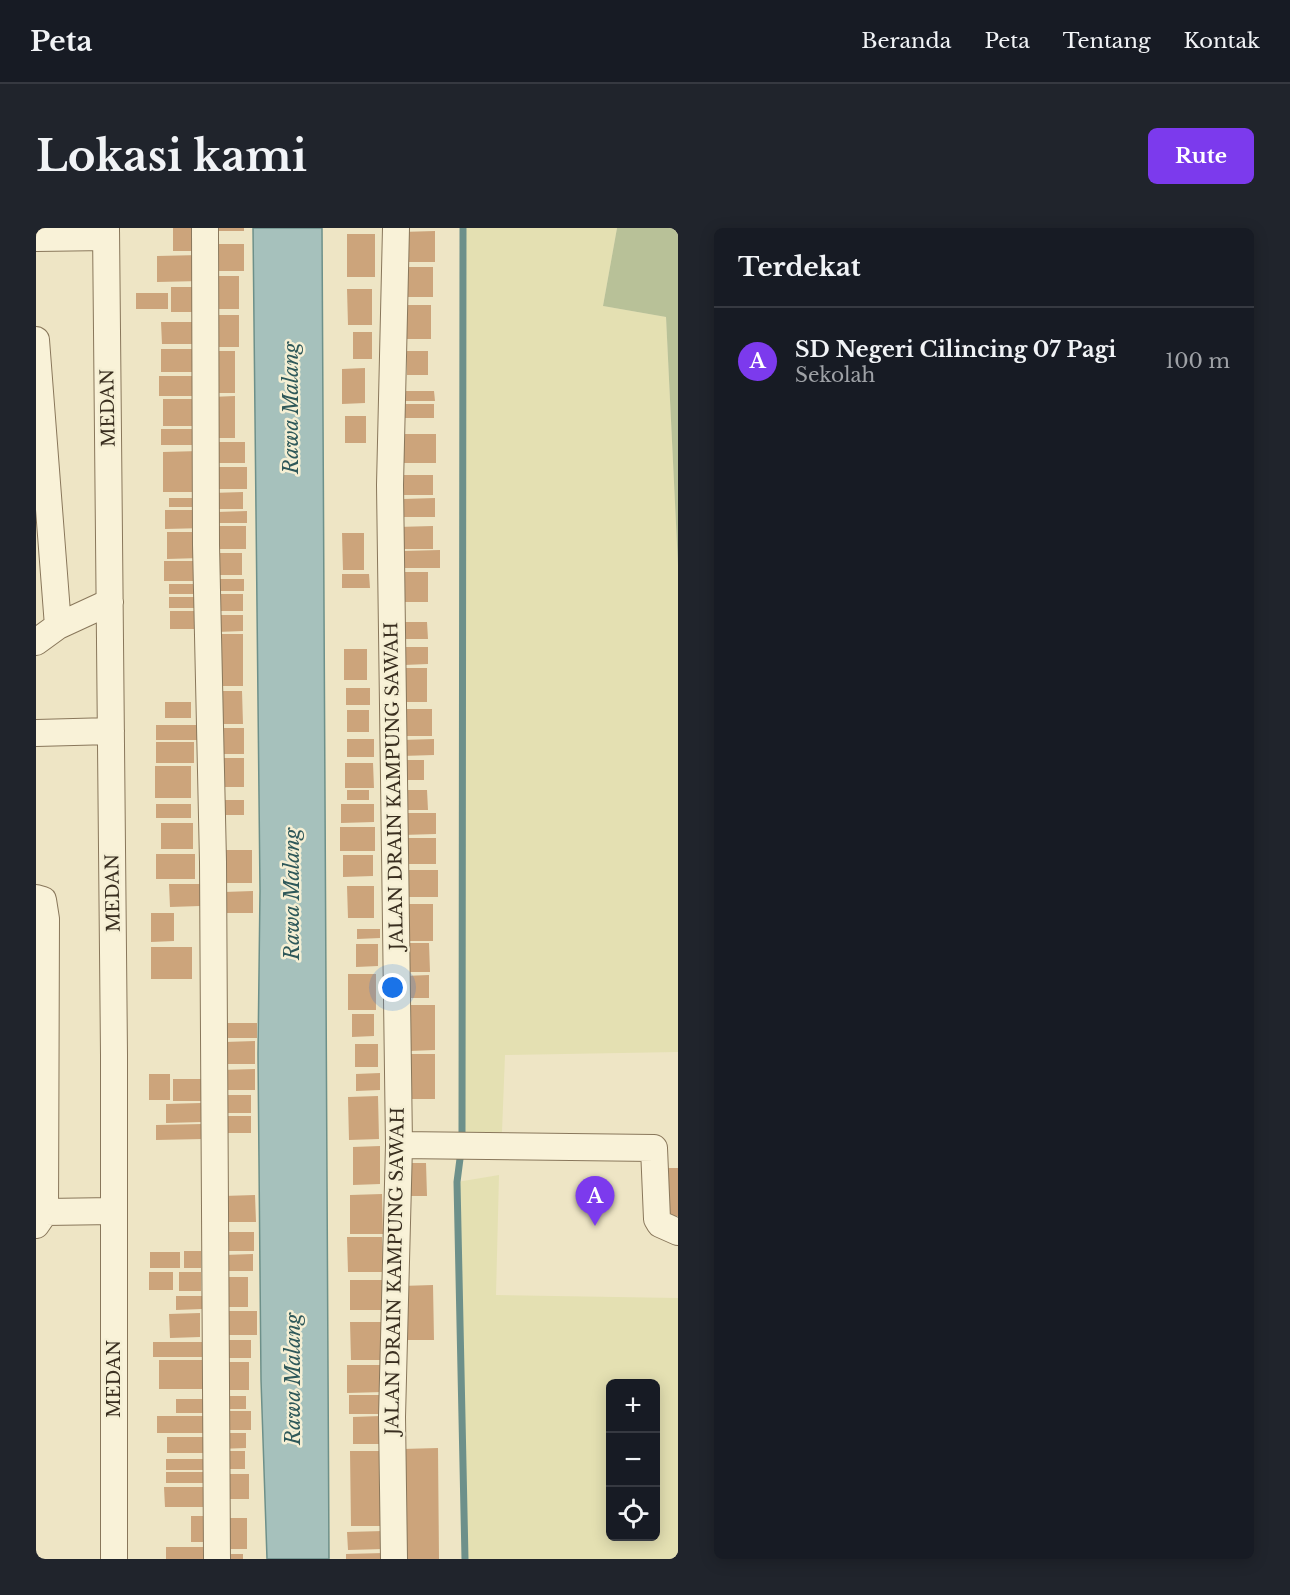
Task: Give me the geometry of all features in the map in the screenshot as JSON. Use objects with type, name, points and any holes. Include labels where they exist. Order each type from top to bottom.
[{"type":"street","points":[[36,252],[37,228]]},
{"type":"street","points":[[205,228],[206,533],[214,897],[216,1559]]},
{"type":"street","name":"JALAN DRAIN KAMPUNG SAWAH","points":[[394,1559],[392,1417],[411,1146],[390,484],[396,228]]},
{"type":"street","points":[[36,238],[106,232]]},
{"type":"street","name":"MEDAN","points":[[106,232],[114,1211],[114,1559]]},
{"type":"street","points":[[36,340],[58,626]]},
{"type":"street","points":[[36,642],[58,626],[110,602]]},
{"type":"street","points":[[36,733],[111,731]]},
{"type":"street","points":[[36,898],[43,900],[46,919],[40,1218],[114,1211]]},
{"type":"street","points":[[411,1146],[510,1145],[654,1148],[657,1219],[660,1224],[678,1232]]},
{"type":"shaded area","points":[[463,228],[617,228],[603,306],[666,317],[678,565],[678,1052],[505,1055],[502,1132],[462,1141]]},
{"type":"shaded area","points":[[499,1175],[496,1295],[678,1298],[678,1559],[465,1559],[457,1182]]},
{"type":"green space","points":[[617,228],[678,228],[678,565],[666,317],[603,306]]},
{"type":"water","name":"Rawa Malang","points":[[253,228],[322,228],[329,1559],[267,1559],[261,1380],[258,1054],[260,891]]},
{"type":"building","points":[[173,228],[200,228],[200,251],[173,251]]},
{"type":"building","points":[[215,228],[244,228],[244,231],[215,231]]},
{"type":"building","points":[[435,231],[435,262],[401,262],[401,232]]},
{"type":"building","points":[[347,234],[375,234],[375,277],[347,277]]},
{"type":"building","points":[[213,244],[244,244],[244,271],[213,271]]},
{"type":"building","points":[[200,255],[200,281],[157,282],[157,256]]},
{"type":"building","points":[[402,267],[433,267],[433,297],[402,297]]},
{"type":"building","points":[[213,276],[239,276],[239,309],[213,309]]},
{"type":"building","points":[[171,287],[203,287],[203,312],[171,312]]},
{"type":"building","points":[[347,289],[372,289],[372,325],[348,325]]},
{"type":"building","points":[[136,293],[168,293],[168,309],[136,309]]},
{"type":"building","points":[[398,305],[431,305],[431,339],[398,339]]},
{"type":"building","points":[[210,315],[239,315],[239,347],[211,347]]},
{"type":"building","points":[[161,322],[199,322],[199,344],[162,344]]},
{"type":"building","points":[[353,332],[372,332],[372,359],[353,359]]},
{"type":"building","points":[[161,349],[200,349],[200,372],[161,372]]},
{"type":"building","points":[[209,351],[235,351],[235,393],[209,393]]},
{"type":"building","points":[[407,351],[428,351],[428,375],[407,375]]},
{"type":"building","points":[[365,368],[365,403],[342,404],[342,369]]},
{"type":"building","points":[[159,376],[201,376],[201,396],[159,396]]},
{"type":"building","points":[[405,391],[434,391],[435,401],[405,401]]},
{"type":"building","points":[[235,396],[235,438],[211,438],[211,397]]},
{"type":"building","points":[[163,399],[202,399],[203,426],[163,426]]},
{"type":"building","points":[[404,404],[434,404],[434,418],[404,418]]},
{"type":"building","points":[[345,416],[366,416],[366,443],[345,443]]},
{"type":"building","points":[[161,429],[200,429],[200,445],[161,445]]},
{"type":"building","points":[[404,434],[436,434],[436,463],[404,463]]},
{"type":"building","points":[[215,442],[245,442],[245,463],[215,463]]},
{"type":"building","points":[[200,451],[200,492],[163,492],[163,452]]},
{"type":"building","points":[[218,467],[247,467],[247,489],[218,489]]},
{"type":"building","points":[[401,475],[433,475],[433,495],[401,495]]},
{"type":"building","points":[[243,492],[243,509],[212,509],[212,493]]},
{"type":"building","points":[[169,498],[202,498],[202,507],[169,507]]},
{"type":"building","points":[[435,498],[435,517],[403,517],[403,499]]},
{"type":"building","points":[[165,510],[204,510],[205,528],[165,529]]},
{"type":"building","points":[[247,511],[247,523],[217,523],[217,512]]},
{"type":"building","points":[[217,526],[246,526],[246,549],[217,549]]},
{"type":"building","points":[[433,526],[433,549],[397,549],[397,527]]},
{"type":"building","points":[[167,532],[200,532],[200,558],[167,559]]},
{"type":"building","points":[[342,533],[364,533],[364,570],[343,570]]},
{"type":"building","points":[[440,550],[440,568],[403,568],[403,551]]},
{"type":"building","points":[[219,553],[242,553],[242,575],[219,575]]},
{"type":"building","points":[[164,561],[201,561],[201,581],[164,581]]},
{"type":"building","points":[[403,572],[428,572],[428,602],[403,602]]},
{"type":"building","points":[[342,574],[369,574],[370,588],[342,588]]},
{"type":"building","points":[[215,579],[244,579],[244,591],[215,591]]},
{"type":"building","points":[[169,584],[202,584],[202,594],[169,594]]},
{"type":"building","points":[[216,594],[243,594],[243,611],[216,611]]},
{"type":"building","points":[[169,597],[201,597],[201,608],[169,608]]},
{"type":"building","points":[[170,611],[201,611],[201,629],[170,629]]},
{"type":"building","points":[[217,615],[243,615],[243,631],[217,632]]},
{"type":"building","points":[[400,622],[427,622],[428,639],[400,639]]},
{"type":"building","points":[[218,634],[243,634],[243,686],[218,686]]},
{"type":"building","points":[[404,647],[428,647],[428,664],[404,665]]},
{"type":"building","points":[[344,649],[367,649],[367,680],[344,680]]},
{"type":"building","points":[[404,668],[427,668],[427,702],[404,702]]},
{"type":"building","points":[[346,688],[370,688],[370,705],[346,705]]},
{"type":"building","points":[[219,691],[242,691],[243,724],[219,724]]},
{"type":"building","points":[[165,702],[191,702],[191,718],[165,718]]},
{"type":"building","points":[[402,709],[432,709],[432,736],[402,736]]},
{"type":"building","points":[[347,710],[369,710],[369,732],[347,732]]},
{"type":"building","points":[[156,725],[197,725],[197,740],[156,740]]},
{"type":"building","points":[[220,728],[244,728],[244,754],[220,754]]},
{"type":"building","points":[[347,739],[374,739],[374,757],[347,757]]},
{"type":"building","points":[[434,739],[434,755],[402,756],[402,740]]},
{"type":"building","points":[[156,742],[194,742],[194,763],[156,763]]},
{"type":"building","points":[[218,758],[244,758],[244,787],[219,787]]},
{"type":"building","points":[[403,760],[424,760],[424,780],[403,780]]},
{"type":"building","points":[[345,763],[373,763],[374,788],[345,788]]},
{"type":"building","points":[[155,766],[191,766],[191,798],[155,798]]},
{"type":"building","points":[[347,790],[369,790],[369,800],[347,800]]},
{"type":"building","points":[[403,790],[427,790],[428,810],[403,810]]},
{"type":"building","points":[[214,800],[244,800],[244,815],[214,815]]},
{"type":"building","points":[[156,804],[191,804],[191,818],[156,818]]},
{"type":"building","points":[[341,804],[374,804],[374,822],[341,823]]},
{"type":"building","points":[[401,813],[436,813],[436,834],[402,835]]},
{"type":"building","points":[[161,823],[193,823],[193,849],[161,849]]},
{"type":"building","points":[[340,827],[375,827],[375,851],[340,851]]},
{"type":"building","points":[[400,838],[436,838],[436,864],[400,864]]},
{"type":"building","points":[[223,850],[252,850],[252,883],[223,883]]},
{"type":"building","points":[[156,854],[195,854],[195,879],[156,879]]},
{"type":"building","points":[[343,855],[373,855],[373,876],[343,877]]},
{"type":"building","points":[[402,870],[438,870],[438,897],[402,897]]},
{"type":"building","points":[[169,884],[200,884],[200,906],[170,907]]},
{"type":"building","points":[[347,886],[374,886],[374,918],[348,918]]},
{"type":"building","points":[[253,891],[253,913],[224,913],[224,892]]},
{"type":"building","points":[[406,904],[433,904],[433,941],[406,941]]},
{"type":"building","points":[[151,913],[174,913],[174,941],[151,942]]},
{"type":"building","points":[[357,929],[380,929],[380,938],[357,939]]},
{"type":"building","points":[[408,943],[429,943],[430,972],[408,972]]},
{"type":"building","points":[[356,944],[378,944],[378,966],[356,967]]},
{"type":"building","points":[[151,947],[192,947],[192,979],[151,979]]},
{"type":"building","points":[[348,974],[376,974],[376,1010],[348,1010]]},
{"type":"building","points":[[429,975],[429,998],[404,998],[404,976]]},
{"type":"building","points":[[408,1005],[435,1005],[435,1050],[409,1051]]},
{"type":"building","points":[[352,1014],[374,1014],[374,1036],[352,1037]]},
{"type":"building","points":[[225,1023],[257,1023],[257,1038],[225,1038]]},
{"type":"building","points":[[255,1041],[255,1064],[225,1064],[225,1042]]},
{"type":"building","points":[[355,1044],[378,1044],[378,1067],[355,1067]]},
{"type":"building","points":[[410,1054],[435,1054],[435,1099],[410,1099]]},
{"type":"building","points":[[255,1069],[255,1090],[221,1090],[221,1070]]},
{"type":"building","points":[[380,1073],[380,1090],[356,1091],[356,1074]]},
{"type":"building","points":[[149,1074],[170,1074],[170,1100],[149,1100]]},
{"type":"building","points":[[173,1079],[203,1079],[203,1101],[173,1101]]},
{"type":"building","points":[[222,1095],[251,1095],[251,1113],[222,1113]]},
{"type":"building","points":[[378,1096],[379,1139],[349,1140],[348,1097]]},
{"type":"building","points":[[201,1103],[201,1122],[166,1123],[166,1104]]},
{"type":"building","points":[[220,1116],[251,1116],[251,1133],[220,1133]]},
{"type":"building","points":[[203,1124],[203,1139],[156,1140],[156,1125]]},
{"type":"building","points":[[380,1146],[380,1184],[353,1185],[353,1147]]},
{"type":"building","points":[[404,1163],[426,1163],[427,1196],[405,1196]]},
{"type":"building","points":[[659,1168],[678,1168],[678,1216],[658,1216]]},
{"type":"building","points":[[382,1194],[383,1234],[350,1234],[350,1195]]},
{"type":"building","points":[[255,1195],[256,1222],[223,1222],[223,1196]]},
{"type":"building","points":[[221,1232],[254,1232],[254,1251],[221,1251]]},
{"type":"building","points":[[347,1237],[382,1237],[383,1272],[348,1272]]},
{"type":"building","points":[[184,1251],[201,1251],[201,1268],[184,1268]]},
{"type":"building","points":[[150,1252],[180,1252],[180,1268],[150,1268]]},
{"type":"building","points":[[253,1254],[253,1271],[224,1271],[224,1255]]},
{"type":"building","points":[[149,1272],[173,1272],[173,1290],[149,1290]]},
{"type":"building","points":[[179,1272],[201,1272],[201,1291],[179,1291]]},
{"type":"building","points":[[222,1277],[248,1277],[248,1307],[222,1307]]},
{"type":"building","points":[[350,1280],[384,1280],[385,1310],[350,1310]]},
{"type":"building","points":[[433,1285],[434,1340],[402,1340],[401,1286]]},
{"type":"building","points":[[176,1296],[202,1296],[202,1309],[176,1310]]},
{"type":"building","points":[[222,1311],[257,1311],[257,1335],[222,1335]]},
{"type":"building","points":[[200,1313],[200,1337],[170,1338],[169,1314]]},
{"type":"building","points":[[350,1322],[381,1322],[381,1360],[351,1360]]},
{"type":"building","points":[[218,1340],[251,1340],[251,1358],[218,1358]]},
{"type":"building","points":[[153,1342],[203,1342],[203,1357],[153,1357]]},
{"type":"building","points":[[159,1360],[204,1360],[205,1389],[159,1389]]},
{"type":"building","points":[[217,1362],[249,1362],[249,1390],[217,1390]]},
{"type":"building","points":[[347,1365],[383,1365],[383,1392],[347,1393]]},
{"type":"building","points":[[349,1395],[382,1395],[383,1414],[349,1414]]},
{"type":"building","points":[[217,1396],[246,1396],[246,1409],[217,1409]]},
{"type":"building","points":[[176,1399],[205,1399],[205,1413],[176,1413]]},
{"type":"building","points":[[219,1411],[251,1411],[251,1430],[219,1430]]},
{"type":"building","points":[[157,1416],[205,1416],[205,1433],[157,1433]]},
{"type":"building","points":[[381,1416],[382,1444],[353,1444],[353,1417]]},
{"type":"building","points":[[218,1433],[246,1433],[246,1448],[218,1449]]},
{"type":"building","points":[[167,1437],[208,1437],[208,1453],[167,1453]]},
{"type":"building","points":[[438,1448],[439,1559],[403,1559],[402,1449]]},
{"type":"building","points":[[221,1451],[245,1451],[245,1469],[221,1469]]},
{"type":"building","points":[[350,1451],[383,1451],[384,1526],[351,1526]]},
{"type":"building","points":[[166,1459],[205,1459],[205,1470],[166,1470]]},
{"type":"building","points":[[166,1472],[207,1472],[207,1483],[166,1483]]},
{"type":"building","points":[[220,1474],[249,1474],[249,1499],[220,1499]]},
{"type":"building","points":[[164,1487],[205,1487],[205,1507],[165,1507]]},
{"type":"building","points":[[191,1516],[209,1516],[209,1542],[191,1542]]},
{"type":"building","points":[[222,1518],[247,1518],[247,1549],[223,1549]]},
{"type":"building","points":[[383,1531],[383,1549],[348,1550],[347,1532]]},
{"type":"building","points":[[166,1547],[205,1547],[205,1559],[166,1559]]},
{"type":"building","points":[[384,1553],[384,1559],[346,1559],[346,1554]]},
{"type":"building","points":[[222,1554],[243,1554],[243,1559],[222,1559]]},
{"type":"waterway","points":[[462,1140],[463,228]]},
{"type":"waterway","points":[[461,1151],[457,1182],[465,1559]]},
{"type":"place","name":"SD Negeri Cilincing 07 Pagi","points":[[595,1226]]}]
